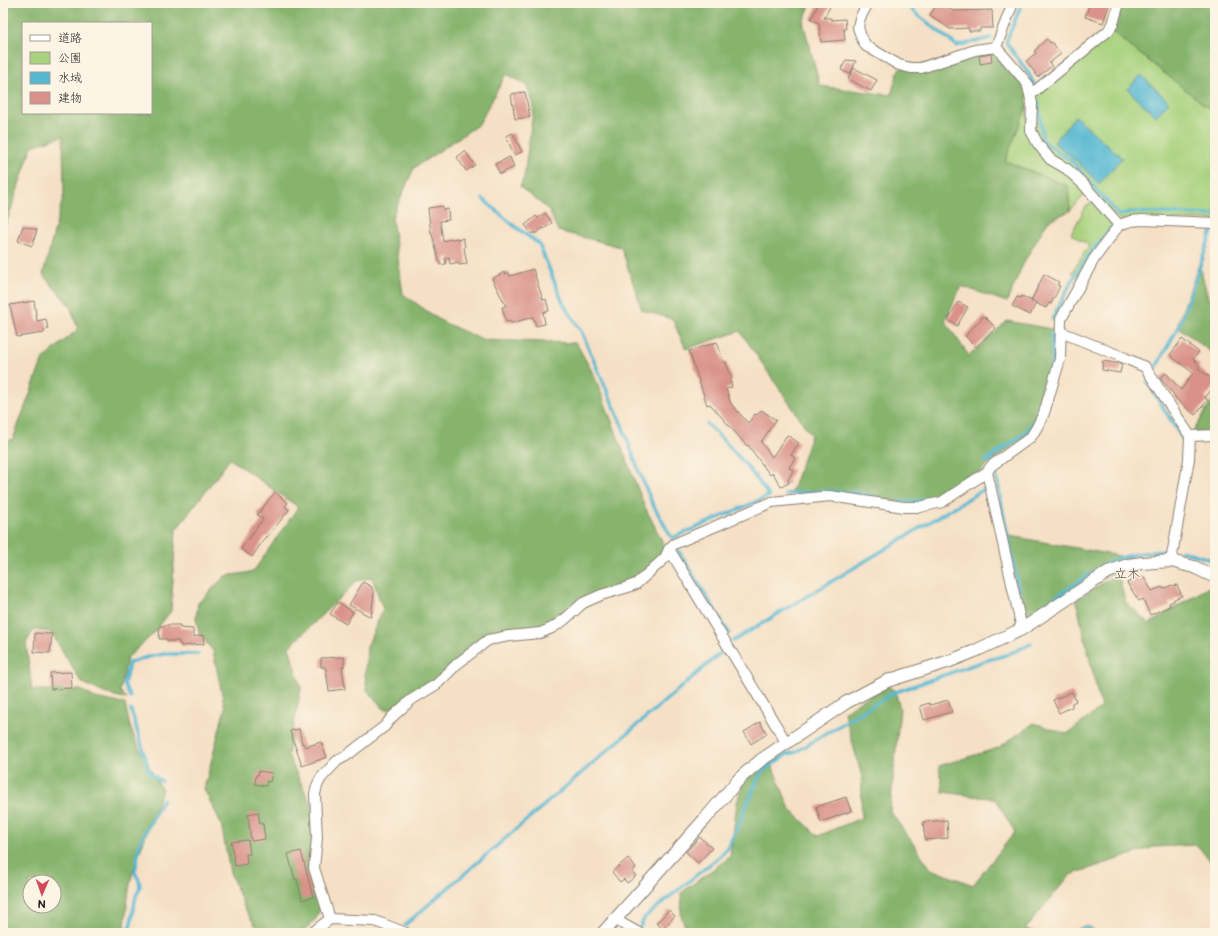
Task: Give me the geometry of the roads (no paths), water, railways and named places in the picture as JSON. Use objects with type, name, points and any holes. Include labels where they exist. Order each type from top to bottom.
[{"type":"street","points":[[868,3],[860,18],[858,27],[860,37],[866,46],[899,65],[911,68],[921,68],[975,50],[996,47]]},
{"type":"street","points":[[996,47],[1013,3]]},
{"type":"street","points":[[1030,95],[1108,30],[1112,24],[1118,3]]},
{"type":"street","points":[[996,47],[1027,82],[1032,103],[1031,130],[1038,144],[1050,159],[1067,169],[1119,225]]},
{"type":"street","points":[[330,919],[314,868],[317,838],[315,794],[317,786],[321,778],[338,761],[385,726],[392,717],[412,700],[437,684],[457,664],[488,640],[540,632],[552,628],[564,620],[583,603],[601,595],[636,584],[665,558],[669,549],[674,544],[772,502],[830,496],[904,507],[920,507],[942,502],[1031,437],[1044,413],[1060,359],[1061,319],[1094,259],[1119,225],[1131,221],[1142,220],[1215,223]]},
{"type":"street","points":[[1061,332],[1145,367],[1190,436],[1189,458],[1171,561]]},
{"type":"street","points":[[1190,436],[1215,435]]},
{"type":"street","points":[[991,467],[1022,629]]},
{"type":"street","points":[[669,549],[786,742]]},
{"type":"street","points":[[602,933],[740,778],[761,760],[786,742],[847,702],[887,681],[975,652],[1022,629],[1108,572],[1128,565],[1171,561],[1194,567],[1215,577]]},
{"type":"street","points":[[312,933],[330,919],[375,921],[406,933]]},
{"type":"street","points":[[614,919],[638,933]]},
{"type":"water","points":[[1141,75],[1169,102],[1156,116],[1127,89]]},
{"type":"water","points":[[1075,116],[1122,158],[1099,184],[1077,161],[1054,143]]},
{"type":"water","points":[[1084,926],[1090,927],[1097,933],[1073,933]]},
{"type":"waterway","points":[[903,3],[957,46],[991,38]]},
{"type":"waterway","points":[[1022,3],[1006,42],[1029,74],[1035,86]]},
{"type":"waterway","points":[[1038,101],[1043,141],[1071,160],[1119,215],[1130,212],[1215,215]]},
{"type":"waterway","points":[[483,199],[513,225],[539,244],[563,303],[581,331],[622,425],[652,503],[672,538],[769,496],[740,458],[707,424]]},
{"type":"waterway","points":[[1052,319],[1073,279],[1091,252],[1111,228]]},
{"type":"waterway","points":[[1155,369],[1179,326],[1212,231]]},
{"type":"waterway","points":[[1022,609],[995,469],[990,458],[1025,433],[1037,417],[1053,359],[1051,334]]},
{"type":"waterway","points":[[1147,382],[1186,446]]},
{"type":"waterway","points":[[985,461],[990,458]]},
{"type":"waterway","points":[[733,641],[986,488]]},
{"type":"waterway","points":[[785,494],[828,491],[858,493],[878,498]]},
{"type":"waterway","points":[[900,502],[926,500],[938,497],[950,491]]},
{"type":"waterway","points":[[1024,615],[1024,618],[1111,561],[1135,554],[1168,551],[1170,540]]},
{"type":"waterway","points":[[678,550],[729,633]]},
{"type":"waterway","points":[[1179,551],[1215,561]]},
{"type":"waterway","points":[[640,927],[645,917],[728,848],[761,772],[787,754],[794,753],[893,693],[984,661],[1006,655],[1031,644]]},
{"type":"waterway","points":[[405,925],[723,651]]},
{"type":"waterway","points":[[130,697],[124,684],[129,663],[164,654],[198,654]]},
{"type":"waterway","points":[[131,710],[150,773],[161,781]]},
{"type":"waterway","points":[[129,933],[136,896],[140,887],[139,880],[135,873],[140,842],[163,799]]},
{"type":"district","name":"立木","points":[[1127,574]]}]
